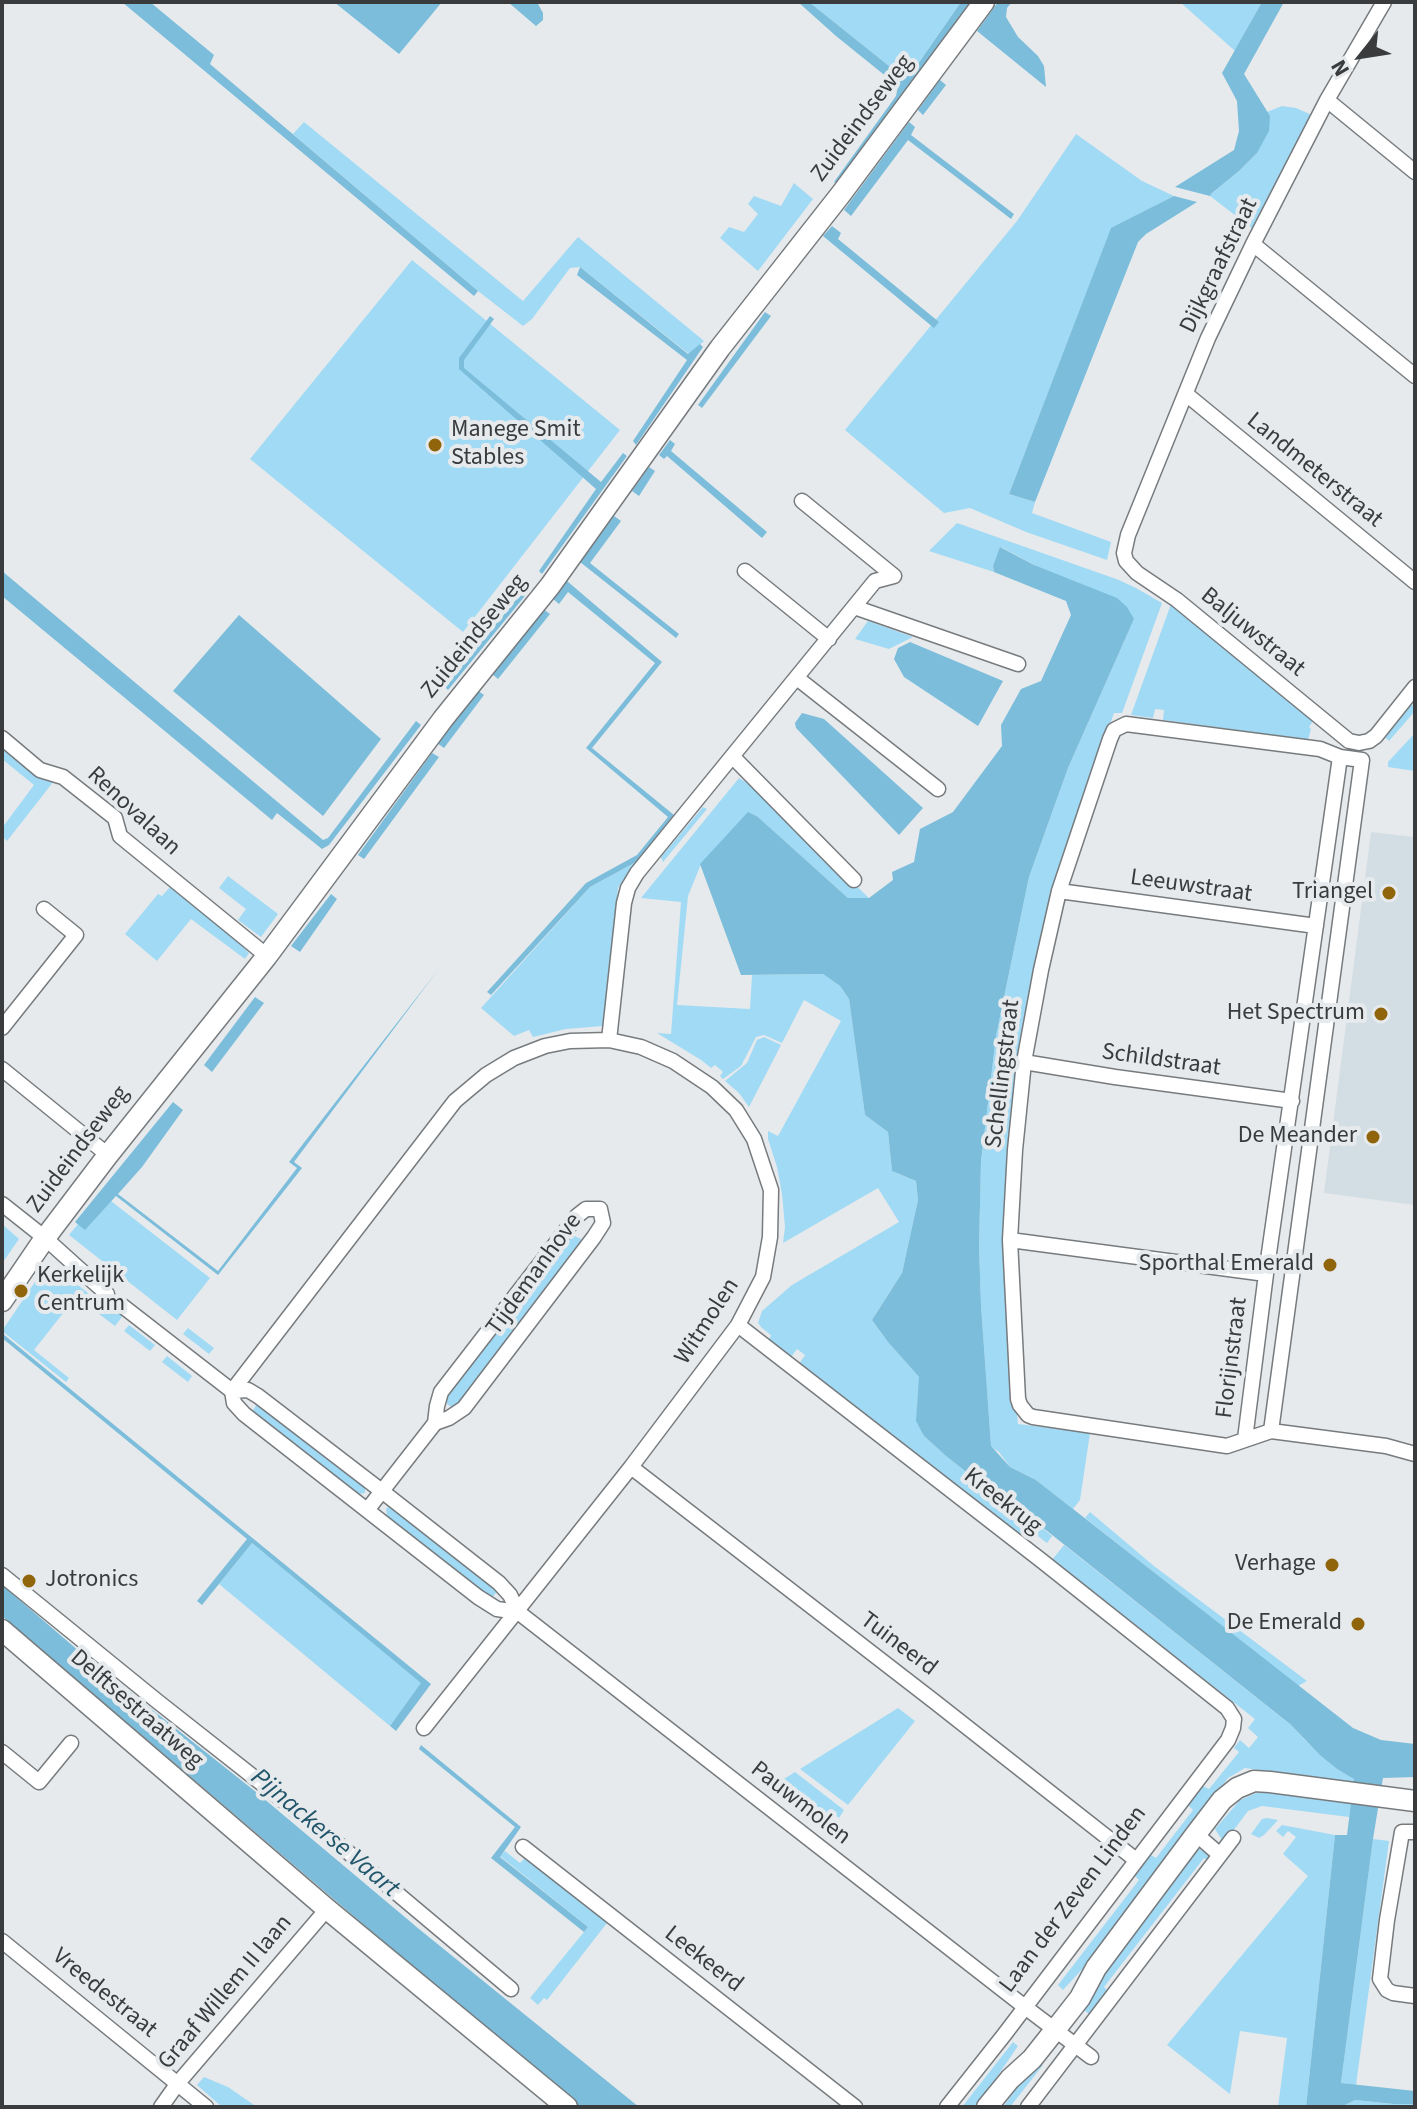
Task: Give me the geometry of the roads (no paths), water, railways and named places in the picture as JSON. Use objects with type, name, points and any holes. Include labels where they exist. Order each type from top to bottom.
[{"type":"street","name":"Zuideindseweg","points":[[2,1301],[45,1238],[154,1094],[267,956],[443,719],[550,586],[720,348],[841,194],[984,2]]},
{"type":"street","name":"Dijkgraafstraat","points":[[1126,561],[1124,553],[1128,535],[1208,338],[1327,100],[1384,2]]},
{"type":"street","points":[[1327,100],[1415,172]]},
{"type":"street","points":[[1253,244],[1415,376]]},
{"type":"street","name":"Landmeterstraat","points":[[1186,394],[1415,582]]},
{"type":"street","points":[[609,1040],[624,903],[637,873],[875,581],[894,576],[802,501]]},
{"type":"street","name":"Baljuwstraat","points":[[1126,561],[1137,573],[1177,600],[1349,741],[1359,743],[1376,736],[1415,687]]},
{"type":"street","points":[[745,571],[829,639]]},
{"type":"street","points":[[854,607],[1018,664]]},
{"type":"street","points":[[797,678],[938,789]]},
{"type":"street","name":"Schellingstraat","points":[[1271,1431],[1227,1446],[1028,1415],[1020,1405],[1010,1240],[1024,1062],[1059,891],[1114,730],[1126,724],[1311,747],[1340,757]]},
{"type":"street","name":"Renovalaan","points":[[2,738],[40,770],[63,777],[115,818],[120,836],[267,956]]},
{"type":"street","points":[[733,757],[854,880]]},
{"type":"street","name":"Florijnstraat","points":[[1245,1439],[1340,757],[1362,760],[1271,1431]]},
{"type":"street","name":"Leeuwstraat","points":[[1059,891],[1316,926]]},
{"type":"street","points":[[2,1028],[76,935],[44,909]]},
{"type":"street","points":[[1305,1011],[1328,1015]]},
{"type":"street","name":"Witmolen","points":[[232,1391],[455,1101],[486,1075],[514,1058],[545,1046],[570,1041],[609,1040],[641,1047],[673,1061],[712,1087],[736,1110],[754,1139],[771,1190],[770,1237],[763,1277],[738,1325],[631,1467],[424,1728]]},
{"type":"street","name":"Schildstraat","points":[[1024,1062],[1292,1101]]},
{"type":"street","points":[[2,1069],[108,1155]]},
{"type":"street","points":[[1279,1187],[1304,1191]]},
{"type":"street","points":[[2,1204],[107,1294]]},
{"type":"street","name":"Tijdemanhove","points":[[368,1509],[435,1423],[441,1392],[538,1266],[577,1216],[586,1209],[600,1209],[603,1223],[594,1237],[464,1408],[435,1423]]},
{"type":"street","points":[[1010,1240],[1266,1274]]},
{"type":"street","name":"Pauwmolen","points":[[120,1304],[232,1391],[248,1390],[258,1396],[383,1492],[499,1583],[510,1595],[518,1612],[1091,2057]]},
{"type":"street","name":"Kreekrug","points":[[738,1325],[1042,1561],[1227,1708],[1234,1719]]},
{"type":"street","name":"Pauwmolen","points":[[232,1391],[234,1403],[244,1414],[478,1597],[497,1609],[518,1612]]},
{"type":"street","points":[[1271,1431],[1386,1446],[1415,1454]]},
{"type":"street","name":"Tuineerd","points":[[631,1467],[1136,1860]]},
{"type":"street","name":"Delftsestraatweg","points":[[2,1575],[331,1838],[511,1989]]},
{"type":"street","name":"Delftsestraatweg","points":[[2,1630],[327,1909],[567,2107]]},
{"type":"street","name":"Laan der Zeven Linden","points":[[947,2107],[1228,1740],[1234,1719]]},
{"type":"street","points":[[2,1752],[39,1782],[71,1743]]},
{"type":"street","points":[[987,2107],[1010,2079],[1023,2052],[1051,2026],[1071,1992],[1096,1968],[1222,1800],[1237,1788],[1254,1781],[1415,1801]]},
{"type":"street","points":[[1409,1832],[1387,1920],[1380,1979],[1393,1993],[1415,1996]]},
{"type":"street","points":[[1196,1834],[1220,1855]]},
{"type":"street","points":[[1028,2107],[1233,1838]]},
{"type":"street","name":"Leekeerd","points":[[523,1847],[855,2107]]},
{"type":"street","name":"Graaf Willem II laan","points":[[161,2107],[327,1909]]},
{"type":"street","name":"Vreedestraat","points":[[2,1941],[206,2107]]},
{"type":"place","name":"Manege Smit Stables","points":[[435,445]]},
{"type":"place","name":"Triangel","points":[[1389,893]]},
{"type":"place","name":"Het Spectrum","points":[[1381,1014]]},
{"type":"place","name":"De Meander","points":[[1373,1137]]},
{"type":"place","name":"Sporthal Emerald","points":[[1330,1265]]},
{"type":"place","name":"Kerkelijk Centrum","points":[[21,1291]]},
{"type":"place","name":"Verhage","points":[[1332,1565]]},
{"type":"place","name":"Jotronics","points":[[29,1581]]},
{"type":"place","name":"De Emerald","points":[[1358,1624]]},
{"type":"water label","name":"Pijnackerse Vaart","points":[[324,1834]]}]
